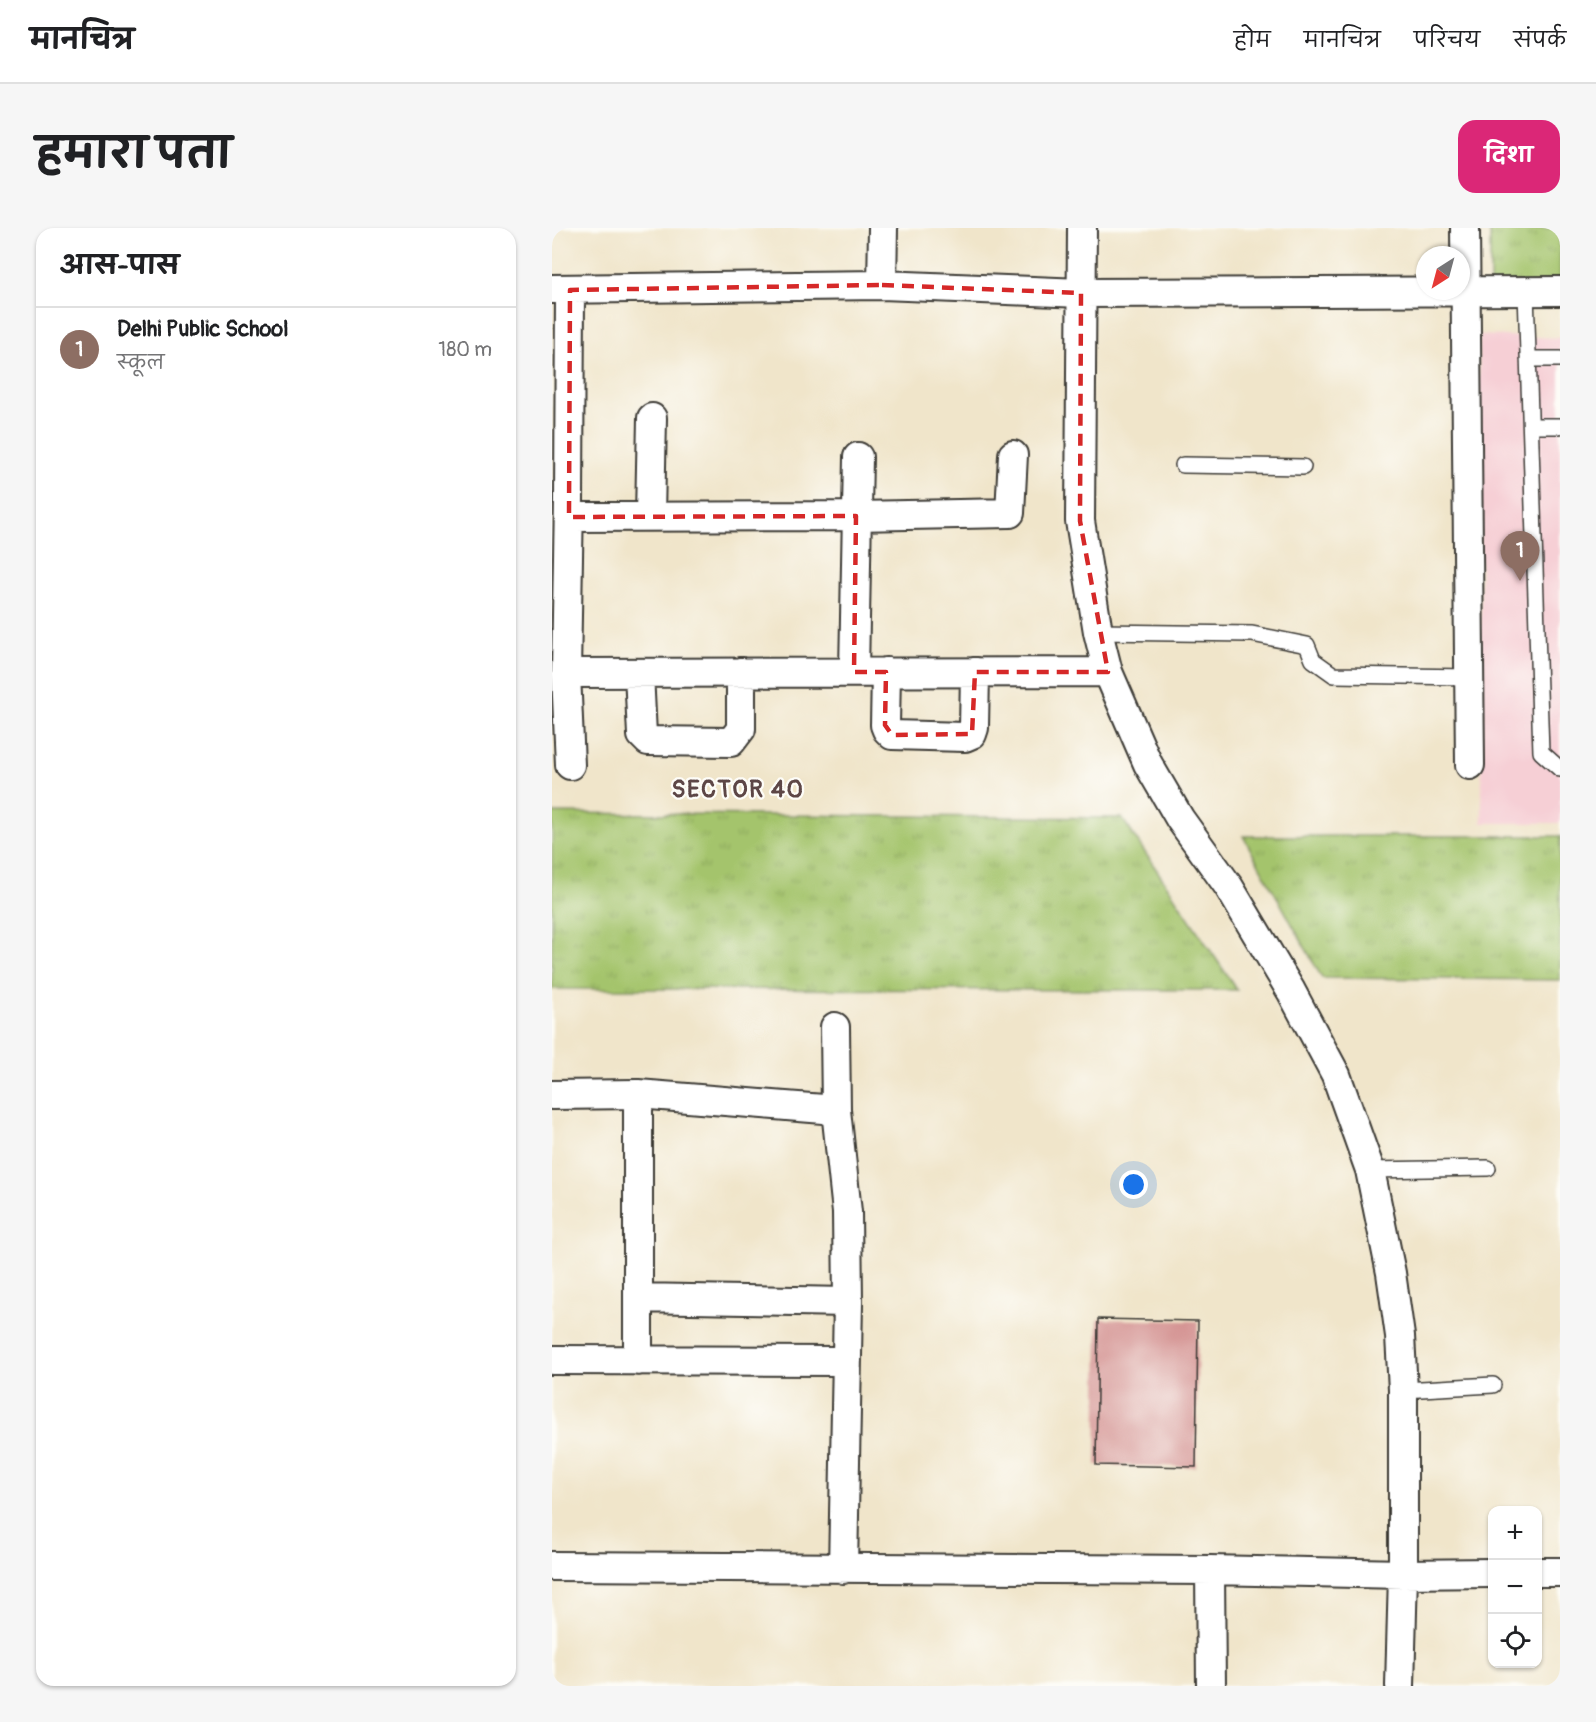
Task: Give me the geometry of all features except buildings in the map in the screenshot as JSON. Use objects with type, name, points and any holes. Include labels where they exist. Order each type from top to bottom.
[{"type":"street","points":[[882,285],[883,228]]},
{"type":"street","points":[[1082,228],[1080,521],[1098,632],[1108,672],[1148,764],[1180,819],[1229,887],[1291,991],[1336,1075],[1370,1170],[1401,1336],[1403,1574],[1400,1686]]},
{"type":"street","points":[[1465,228],[1465,246]]},
{"type":"street","points":[[570,765],[566,673],[569,517],[561,290],[882,285],[1081,293],[1416,293]]},
{"type":"street","points":[[1470,293],[1560,291]]},
{"type":"street","points":[[1466,300],[1470,765]]},
{"type":"street","points":[[650,516],[652,418]]},
{"type":"street","points":[[569,517],[1010,513],[1013,455]]},
{"type":"street","points":[[854,672],[858,457]]},
{"type":"street","points":[[639,673],[642,735],[648,741],[731,742],[741,729],[741,672]]},
{"type":"street","points":[[886,672],[885,725],[892,735],[965,737],[972,734],[974,728],[975,672]]},
{"type":"street","points":[[566,673],[1108,672]]},
{"type":"street","points":[[835,1027],[836,1110],[847,1212],[848,1302],[843,1569]]},
{"type":"street","points":[[552,1095],[638,1094],[836,1110]]},
{"type":"street","points":[[638,1094],[638,1361]]},
{"type":"street","points":[[638,1298],[848,1302]]},
{"type":"street","points":[[552,1360],[846,1361]]},
{"type":"street","points":[[552,1566],[1488,1573]]},
{"type":"street","points":[[1210,1570],[1211,1686]]},
{"type":"street","points":[[1542,1572],[1560,1572]]},
{"type":"lane","points":[[1526,292],[1540,752],[1560,770]]},
{"type":"lane","points":[[1529,359],[1560,359]]},
{"type":"lane","points":[[1531,426],[1560,426]]},
{"type":"lane","points":[[1183,465],[1303,467]]},
{"type":"lane","points":[[1098,632],[1251,634],[1307,645],[1313,660],[1334,675],[1470,677]]},
{"type":"lane","points":[[1370,1170],[1488,1168]]},
{"type":"lane","points":[[1403,1390],[1493,1385]]},
{"type":"highlighted area","points":[[882,285],[1081,293],[1080,521],[1108,672],[975,672],[972,734],[892,735],[885,725],[886,672],[854,672],[856,516],[569,517],[570,290]]},
{"type":"shaded area","points":[[1479,335],[1560,338],[1560,823],[1482,823]]},
{"type":"green space","points":[[1490,228],[1560,228],[1560,293],[1490,293]]},
{"type":"green space","points":[[552,813],[1122,818],[1237,990],[552,989]]},
{"type":"green space","points":[[1243,836],[1560,836],[1560,980],[1322,978]]},
{"type":"place","name":"Delhi Public School","points":[[1520,581]]},
{"type":"district","name":"SECTOR 40","points":[[738,789]]}]
